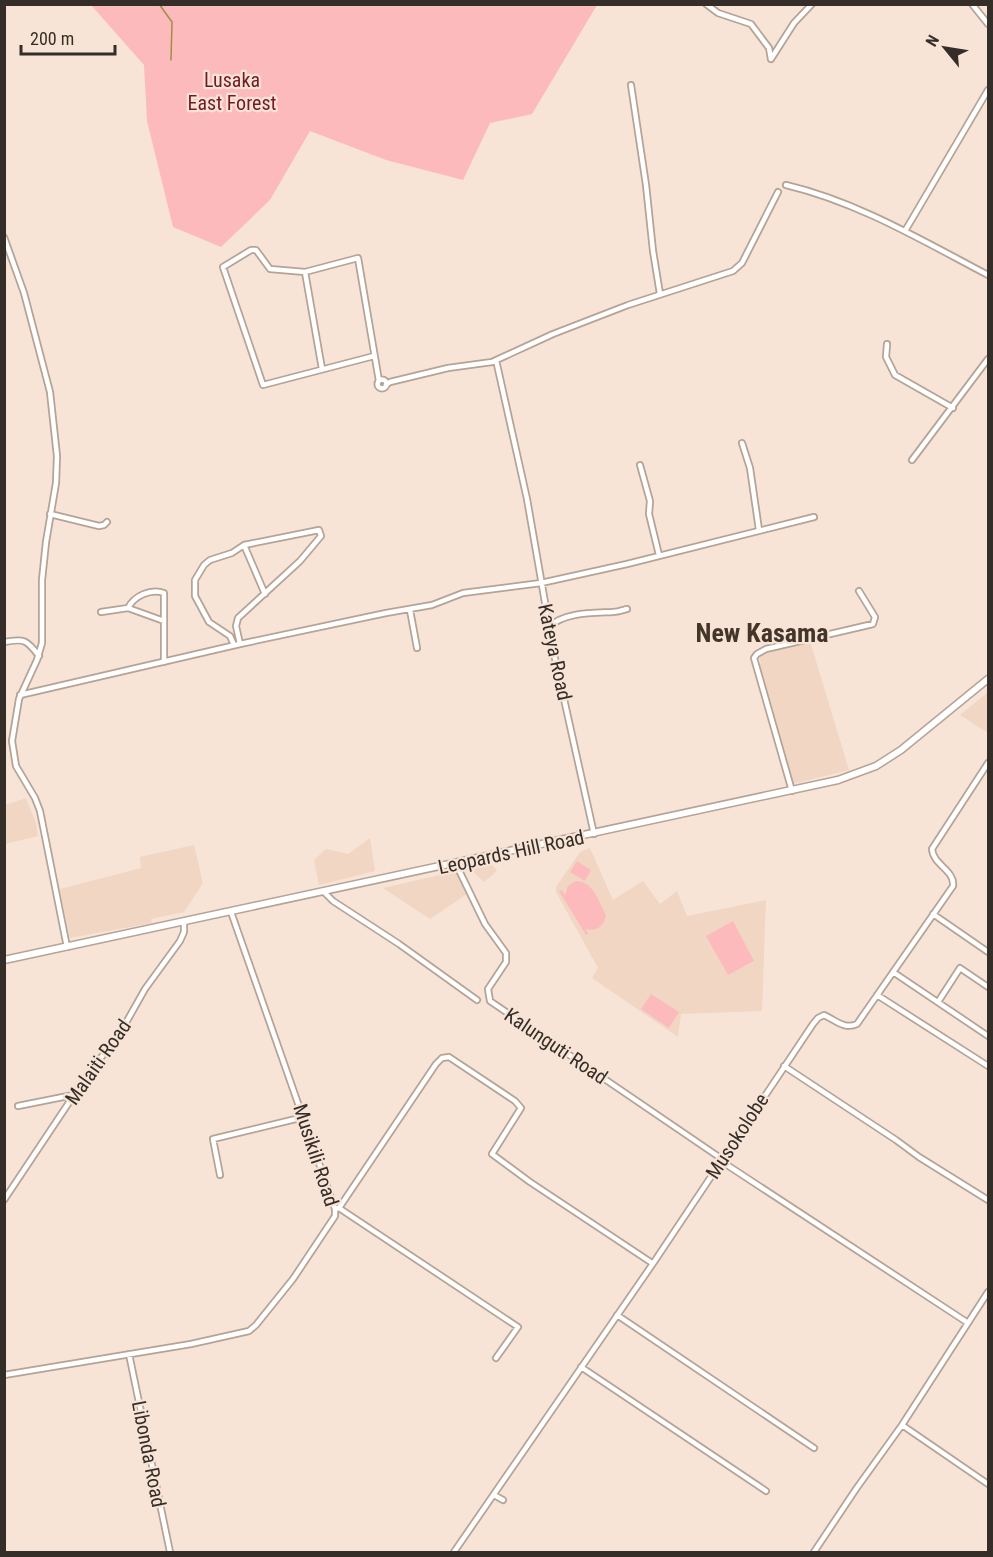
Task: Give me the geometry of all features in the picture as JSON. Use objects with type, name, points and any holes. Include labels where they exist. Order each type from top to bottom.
[{"type":"main road","name":"Leopards Hill Road","points":[[4,960],[838,780],[876,766],[901,750],[988,679]]},
{"type":"street","points":[[706,4],[718,13],[752,24],[769,48],[771,59],[794,23],[812,4]]},
{"type":"street","points":[[972,4],[988,24]]},
{"type":"street","points":[[631,86],[660,294]]},
{"type":"street","points":[[905,231],[988,90]]},
{"type":"street","points":[[786,185],[854,208],[905,231],[988,275]]},
{"type":"street","points":[[374,356],[263,386],[223,267],[251,250],[256,250],[270,270],[305,272],[358,258],[374,356],[383,382],[447,365],[482,360],[494,361],[553,334],[738,268],[778,192]]},
{"type":"street","points":[[4,237],[24,293],[50,392],[57,461],[42,580],[42,638],[39,656],[20,695],[13,733],[14,760],[40,811],[67,947]]},
{"type":"street","points":[[305,272],[322,369]]},
{"type":"street","points":[[887,344],[886,357],[895,375],[953,408]]},
{"type":"street","points":[[912,460],[988,359]]},
{"type":"street","name":"Kateya Road","points":[[494,361],[520,470],[549,627],[594,834]]},
{"type":"street","points":[[742,443],[752,477],[759,530]]},
{"type":"street","points":[[640,465],[650,501],[649,514],[659,555]]},
{"type":"street","points":[[50,514],[99,526],[108,522]]},
{"type":"street","points":[[20,695],[237,644],[410,610],[438,603],[463,593],[541,583],[814,517]]},
{"type":"street","points":[[319,530],[321,536],[300,561],[238,618],[237,644],[230,636],[207,620],[195,596],[194,586],[200,571],[207,562],[232,553],[243,545],[319,530]]},
{"type":"street","points":[[243,545],[265,594]]},
{"type":"street","points":[[792,791],[777,732],[758,675],[755,656],[766,649],[873,624],[875,617],[859,591]]},
{"type":"street","points":[[128,608],[143,594],[162,592],[164,594],[164,662]]},
{"type":"street","points":[[101,612],[128,608],[164,621]]},
{"type":"street","points":[[549,627],[556,621],[575,616],[597,611],[613,612],[627,609]]},
{"type":"street","points":[[410,610],[417,648]]},
{"type":"street","points":[[4,642],[21,639],[39,656]]},
{"type":"street","name":"Musokolobe","points":[[454,1552],[818,1018],[824,1015],[843,1025],[854,1026],[953,886],[954,882],[945,868],[934,858],[932,849],[988,763]]},
{"type":"street","name":"Kalunguti Road","points":[[456,864],[485,924],[506,953],[506,962],[488,989],[490,1001],[722,1160]]},
{"type":"street","points":[[324,892],[333,901],[399,944],[477,1000]]},
{"type":"street","name":"Musikili Road","points":[[4,1374],[235,1335],[252,1329],[308,1258],[335,1216],[337,1208],[231,912]]},
{"type":"street","points":[[933,914],[988,952]]},
{"type":"street","name":"Malaiti Road","points":[[4,1200],[74,1095],[118,1035],[145,989],[180,941],[184,932],[184,922]]},
{"type":"street","points":[[938,1002],[960,968],[988,987]]},
{"type":"street","points":[[893,972],[988,1036]]},
{"type":"street","points":[[877,995],[988,1066]]},
{"type":"street","points":[[496,1358],[518,1327],[337,1208],[442,1058],[449,1057],[507,1095],[521,1108],[492,1154],[652,1263]]},
{"type":"street","points":[[784,1066],[919,1157],[988,1200]]},
{"type":"street","points":[[18,1106],[74,1095]]},
{"type":"street","points":[[220,1175],[213,1139],[304,1117]]},
{"type":"street","points":[[722,1160],[968,1323]]},
{"type":"street","points":[[814,1552],[902,1425],[988,1292]]},
{"type":"street","points":[[617,1315],[814,1448]]},
{"type":"street","name":"Libonda Road","points":[[129,1354],[170,1552]]},
{"type":"street","points":[[581,1367],[766,1491]]},
{"type":"street","points":[[902,1425],[988,1484]]},
{"type":"street","points":[[494,1495],[502,1500]]},
{"type":"shaded area","points":[[810,641],[849,770],[793,784],[758,666],[761,663],[759,656],[764,651]]},
{"type":"shaded area","points":[[988,692],[988,733],[960,715]]},
{"type":"shaded area","points":[[26,798],[36,823],[38,836],[5,844],[5,805]]},
{"type":"shaded area","points":[[370,838],[375,871],[319,885],[314,860],[326,849],[348,854]]},
{"type":"shaded area","points":[[194,845],[203,883],[184,912],[151,919],[152,923],[70,938],[60,889],[141,868],[140,857]]},
{"type":"shaded area","points":[[590,848],[613,900],[643,881],[660,904],[677,891],[687,916],[766,900],[762,1011],[681,1014],[678,1037],[592,978],[598,968],[556,892],[556,887],[580,852]]},
{"type":"shaded area","points":[[491,863],[497,871],[484,882],[470,869]]},
{"type":"shaded area","points":[[457,871],[467,894],[430,919],[383,888]]},
{"type":"green space","name":"Lusaka East Forest","points":[[91,5],[597,5],[532,114],[490,123],[463,180],[386,160],[310,131],[270,200],[221,247],[173,227],[147,121],[144,65]]},
{"type":"green space","points":[[577,861],[591,870],[585,881],[570,872]]},
{"type":"green space","points":[[576,881],[587,884],[591,888],[606,915],[599,927],[593,930],[586,929],[588,934],[586,935],[559,891],[562,890],[565,895],[568,886]]},
{"type":"green space","points":[[733,921],[754,961],[728,975],[706,936]]},
{"type":"green space","points":[[651,994],[679,1012],[669,1028],[641,1009]]},
{"type":"waterway","points":[[159,4],[172,22],[171,60]]},
{"type":"district","name":"New Kasama","points":[[762,633]]}]
